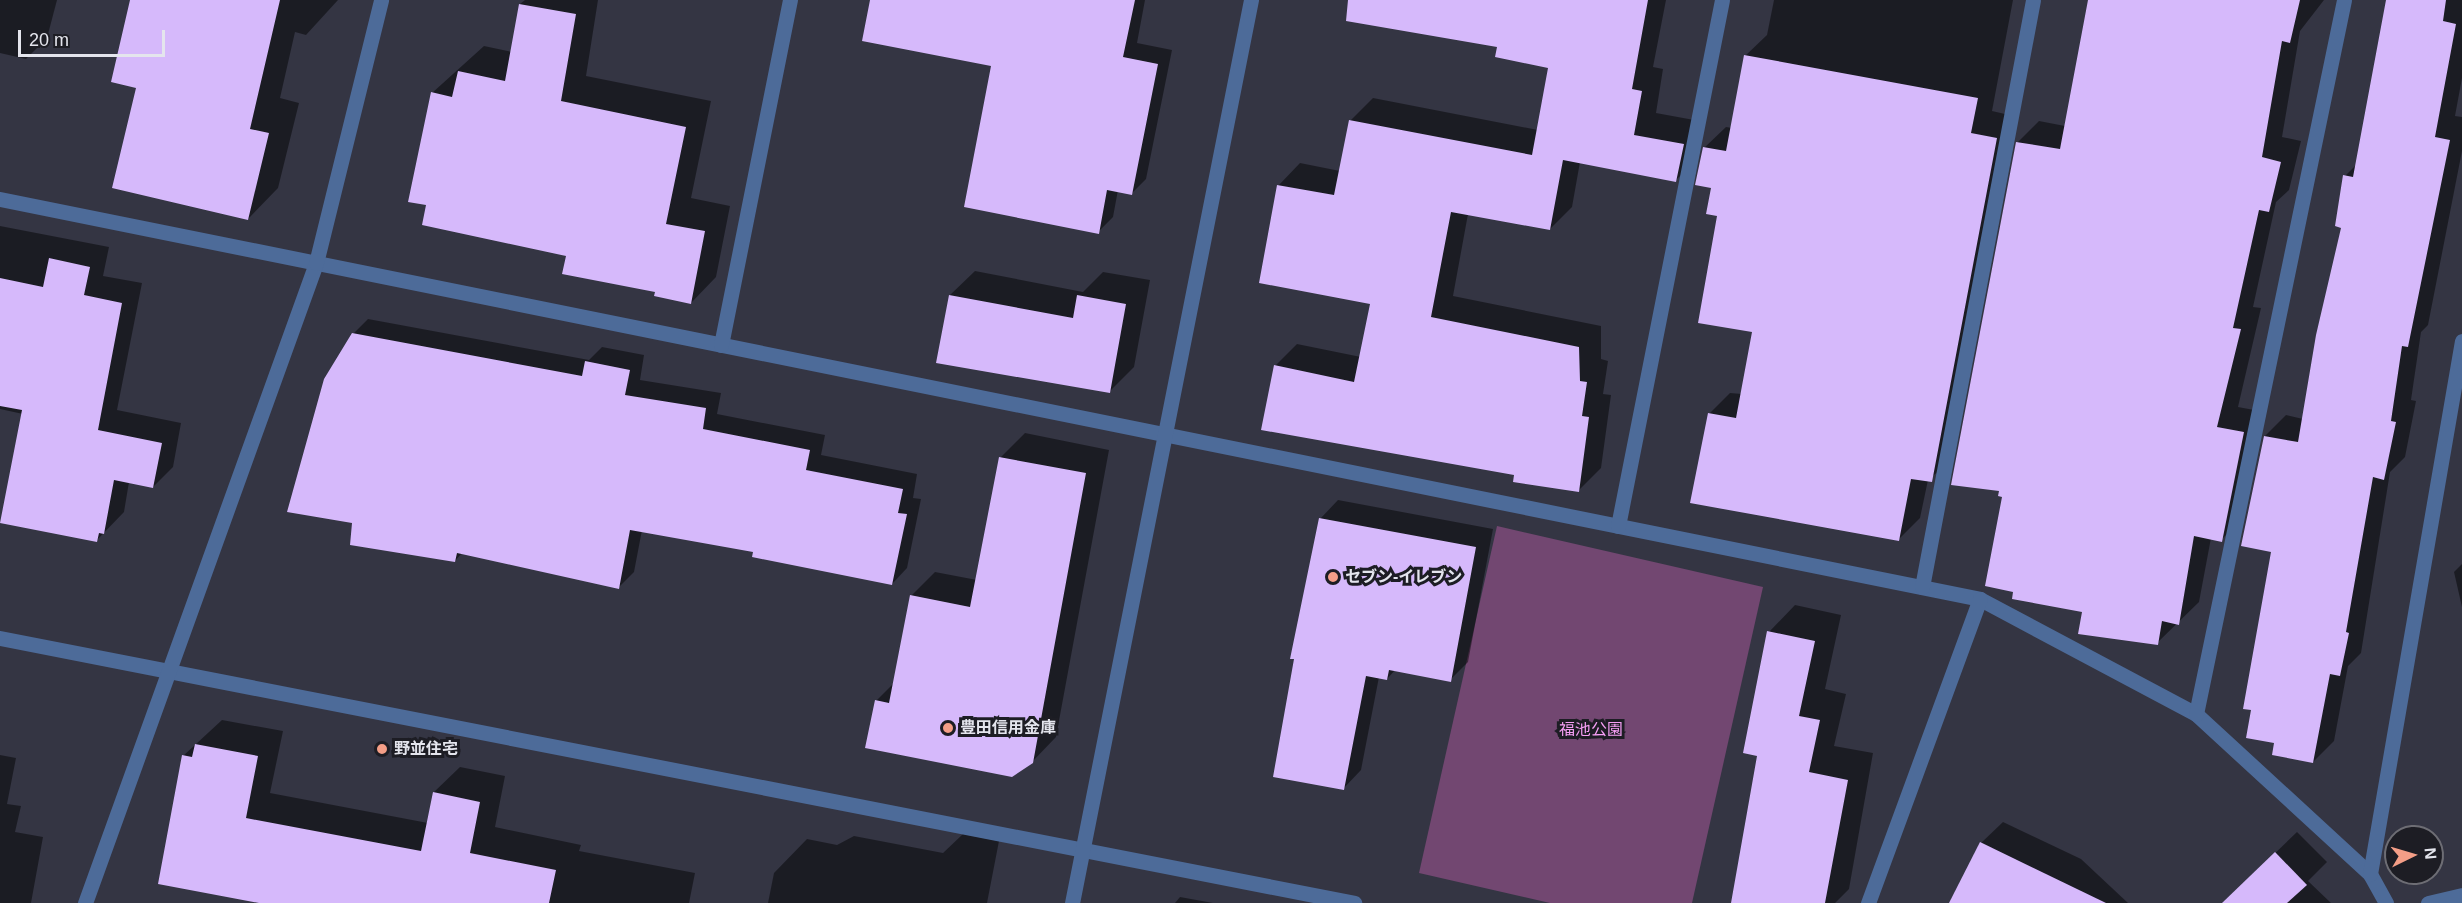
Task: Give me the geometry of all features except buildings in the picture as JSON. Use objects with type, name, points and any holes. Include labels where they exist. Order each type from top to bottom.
[{"type":"street","points":[[85,903],[316,263],[381,0]]},
{"type":"street","points":[[721,345],[790,0]]},
{"type":"street","points":[[1072,903],[1251,0]]},
{"type":"street","points":[[1618,526],[1722,0]]},
{"type":"street","points":[[1922,587],[2033,0]]},
{"type":"street","points":[[2196,714],[2344,0]]},
{"type":"street","points":[[0,198],[1980,599],[2196,714],[2370,874],[2386,903]]},
{"type":"street","points":[[2370,874],[2462,341]]},
{"type":"street","points":[[1868,903],[1980,599]]},
{"type":"street","points":[[0,638],[1354,903]]},
{"type":"street","points":[[2428,903],[2462,895]]},
{"type":"green space","name":"福池公園","points":[[1497,526],[1763,587],[1692,903],[1550,903],[1419,873]]},
{"type":"place","name":"セブン-イレブン","points":[[1333,577]]},
{"type":"place","name":"豊田信用金庫","points":[[948,728]]},
{"type":"place","name":"野並住宅","points":[[382,749]]}]
